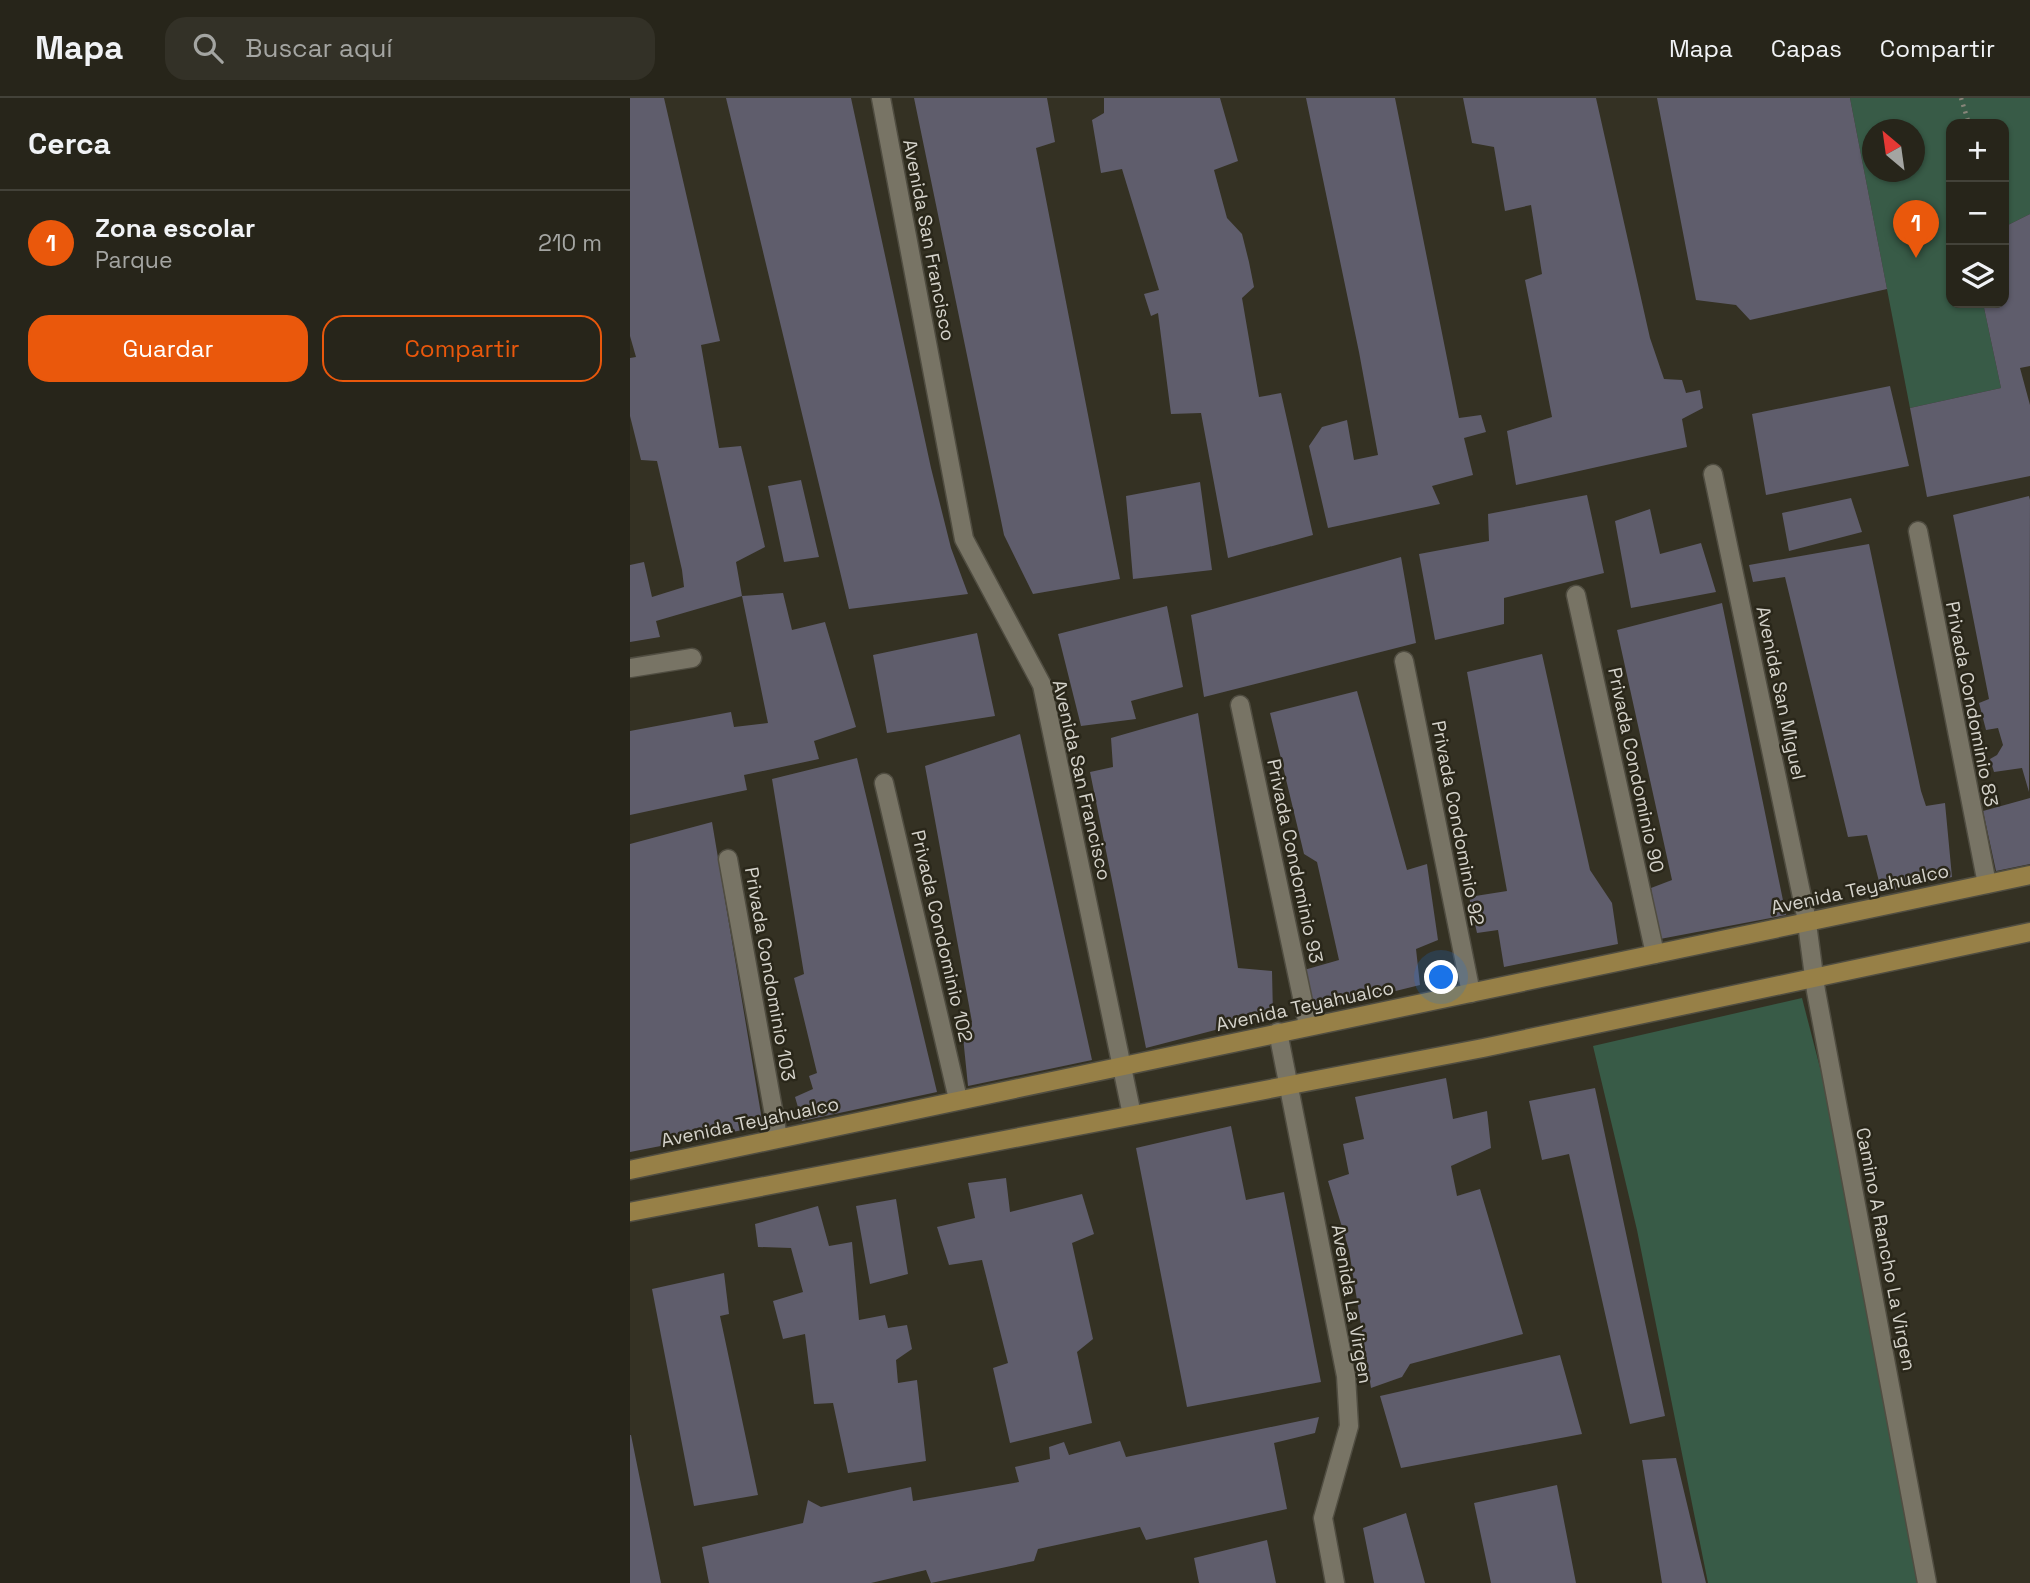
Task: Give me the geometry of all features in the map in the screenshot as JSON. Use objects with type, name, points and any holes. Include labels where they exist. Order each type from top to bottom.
[{"type":"main road","name":"Avenida Teyahualco","points":[[630,1170],[958,1099],[1122,1067],[1308,1025],[2030,876]]},
{"type":"main road","points":[[630,1212],[1483,1048],[2030,932]]},
{"type":"street","name":"Avenida San Francisco","points":[[881,98],[964,539],[1042,685],[1132,1115]]},
{"type":"street","name":"Avenida San Miguel","points":[[1713,474],[1807,921]]},
{"type":"street","name":"Privada Condominio 83","points":[[1918,531],[1987,884]]},
{"type":"street","name":"Privada Condominio 90","points":[[1576,595],[1655,954]]},
{"type":"street","points":[[630,668],[692,658]]},
{"type":"street","name":"Privada Condominio 92","points":[[1404,661],[1471,993]]},
{"type":"street","name":"Privada Condominio 93","points":[[1240,705],[1308,1025]]},
{"type":"street","name":"Privada Condominio 102","points":[[884,783],[958,1099]]},
{"type":"street","name":"Privada Condominio 103","points":[[728,859],[778,1137]]},
{"type":"street","name":"Camino A Rancho La Virgen","points":[[1807,921],[1814,978],[1927,1583]]},
{"type":"street","name":"Avenida La Virgen","points":[[1278,1032],[1346,1376],[1349,1426],[1323,1518],[1335,1583]]},
{"type":"path","points":[[1961,98],[1967,119]]},
{"type":"green space","points":[[1850,98],[2030,98],[2030,214],[2009,224],[2009,119],[1946,119],[1946,308],[1984,308],[2001,388],[1910,408],[1866,182],[1925,182],[1925,119],[1862,119],[1862,160]]},
{"type":"green space","points":[[1802,998],[1840,1145],[1924,1583],[1708,1583],[1637,1230],[1593,1046]]},
{"type":"building","points":[[630,98],[664,98],[720,341],[701,345],[719,448],[741,446],[765,547],[736,562],[742,596],[656,621],[660,637],[630,642],[630,565],[644,562],[652,597],[684,587],[657,461],[641,460],[630,416],[630,358],[636,357],[630,336]]},
{"type":"building","points":[[726,98],[851,98],[931,468],[951,548],[968,594],[849,609]]},
{"type":"building","points":[[914,98],[1047,98],[1055,142],[1036,148],[1120,579],[1033,594],[1004,535]]},
{"type":"building","points":[[1104,98],[1220,98],[1238,161],[1214,170],[1227,218],[1242,234],[1254,287],[1242,298],[1259,397],[1281,393],[1313,535],[1228,558],[1201,413],[1171,414],[1158,313],[1151,316],[1144,294],[1159,290],[1122,169],[1101,173],[1092,120],[1104,113]]},
{"type":"building","points":[[1306,98],[1395,98],[1459,418],[1481,415],[1486,432],[1464,438],[1473,475],[1432,486],[1440,504],[1328,528],[1309,446],[1322,427],[1347,420],[1354,460],[1378,455]]},
{"type":"building","points":[[1463,98],[1596,98],[1650,338],[1664,379],[1682,380],[1686,393],[1700,390],[1703,408],[1682,419],[1687,447],[1516,485],[1507,431],[1552,417],[1525,280],[1542,274],[1531,205],[1505,211],[1494,147],[1472,143]]},
{"type":"building","points":[[1657,98],[1850,98],[1862,160],[1862,182],[1866,182],[1887,289],[1750,320],[1736,305],[1696,300]]},
{"type":"building","points":[[2030,214],[2030,366],[2020,368],[2030,405],[2030,476],[1927,497],[1910,408],[2001,388],[1984,308],[2009,308],[2009,224]]},
{"type":"building","points":[[1890,386],[1909,466],[1766,495],[1752,414]]},
{"type":"building","points":[[801,480],[819,557],[784,562],[768,486]]},
{"type":"building","points":[[1200,482],[1212,570],[1133,579],[1126,496]]},
{"type":"building","points":[[1587,495],[1604,573],[1504,598],[1504,624],[1435,640],[1419,554],[1489,541],[1488,514]]},
{"type":"building","points":[[2029,496],[2029,792],[2022,768],[1994,772],[1990,759],[1997,755],[2003,745],[1998,728],[1986,730],[1979,703],[1989,699],[1953,515]]},
{"type":"building","points":[[1851,498],[1862,532],[1789,551],[1782,513]]},
{"type":"building","points":[[1650,509],[1660,554],[1701,543],[1716,592],[1631,608],[1615,521]]},
{"type":"building","points":[[1869,544],[1921,791],[1926,806],[1945,803],[1952,877],[1882,893],[1867,835],[1848,837],[1785,577],[1753,582],[1749,565]]},
{"type":"building","points":[[1401,557],[1416,643],[1204,697],[1191,615]]},
{"type":"building","points":[[783,593],[792,630],[825,622],[856,727],[814,741],[819,759],[744,775],[747,790],[630,815],[630,731],[731,712],[734,727],[768,723],[742,596]]},
{"type":"building","points":[[1722,603],[1786,915],[1660,939],[1651,888],[1672,880],[1617,630]]},
{"type":"building","points":[[1167,606],[1183,687],[1131,701],[1136,719],[1081,726],[1058,634]]},
{"type":"building","points":[[977,633],[995,716],[887,733],[873,655]]},
{"type":"building","points":[[1542,654],[1590,870],[1612,903],[1618,944],[1504,967],[1498,930],[1477,933],[1469,897],[1507,891],[1467,672]]},
{"type":"building","points":[[1357,691],[1407,870],[1427,864],[1438,940],[1416,949],[1420,985],[1314,1011],[1304,970],[1339,960],[1317,862],[1304,854],[1270,713]]},
{"type":"building","points":[[1198,713],[1238,968],[1272,971],[1273,1015],[1146,1048],[1090,772],[1113,767],[1111,738]]},
{"type":"building","points":[[1020,734],[1092,1060],[968,1086],[962,1027],[972,1022],[925,766]]},
{"type":"building","points":[[857,758],[937,1092],[802,1121],[795,1097],[813,1089],[809,1076],[817,1073],[794,978],[804,974],[772,779]]},
{"type":"building","points":[[2030,798],[2030,864],[1996,871],[1983,811]]},
{"type":"building","points":[[712,822],[763,1126],[630,1152],[630,844]]},
{"type":"building","points":[[1446,1078],[1453,1119],[1487,1111],[1491,1148],[1451,1166],[1457,1196],[1480,1189],[1523,1334],[1410,1364],[1402,1377],[1371,1388],[1349,1250],[1328,1181],[1349,1174],[1343,1144],[1364,1139],[1355,1097]]},
{"type":"building","points":[[1595,1088],[1665,1416],[1630,1424],[1569,1154],[1542,1160],[1529,1101]]},
{"type":"building","points":[[1231,1126],[1246,1200],[1284,1192],[1321,1382],[1187,1407],[1136,1148]]},
{"type":"building","points":[[1006,1178],[1010,1212],[1082,1194],[1094,1234],[1072,1243],[1093,1339],[1077,1352],[1092,1423],[1010,1443],[993,1368],[1008,1363],[982,1260],[949,1265],[937,1227],[975,1218],[968,1183]]},
{"type":"building","points":[[896,1199],[908,1274],[870,1284],[856,1206]]},
{"type":"building","points":[[818,1206],[829,1246],[852,1242],[859,1320],[885,1315],[888,1328],[907,1325],[912,1349],[896,1360],[898,1383],[917,1380],[926,1461],[848,1473],[833,1403],[814,1404],[805,1334],[783,1339],[773,1301],[803,1292],[791,1248],[758,1247],[755,1224]]},
{"type":"building","points":[[724,1273],[729,1314],[720,1316],[758,1495],[694,1506],[652,1289]]},
{"type":"building","points":[[1560,1355],[1582,1434],[1401,1468],[1380,1396]]},
{"type":"building","points":[[1319,1417],[1315,1433],[1274,1443],[1287,1509],[1146,1540],[1140,1527],[1038,1549],[1034,1561],[931,1583],[926,1570],[871,1583],[709,1583],[702,1547],[803,1523],[808,1500],[821,1507],[911,1487],[913,1501],[1019,1482],[1015,1467],[1050,1459],[1049,1447],[1064,1442],[1069,1455],[1120,1441],[1126,1457]]},
{"type":"building","points":[[631,1435],[661,1583],[630,1583]]},
{"type":"building","points":[[1676,1458],[1706,1583],[1662,1583],[1642,1460]]},
{"type":"building","points":[[1557,1485],[1576,1583],[1491,1583],[1474,1503]]},
{"type":"building","points":[[1406,1513],[1425,1583],[1374,1583],[1363,1528]]},
{"type":"building","points":[[1267,1540],[1276,1583],[1199,1583],[1194,1558]]},
{"type":"place","name":"Zona escolar","points":[[1916,258]]}]
